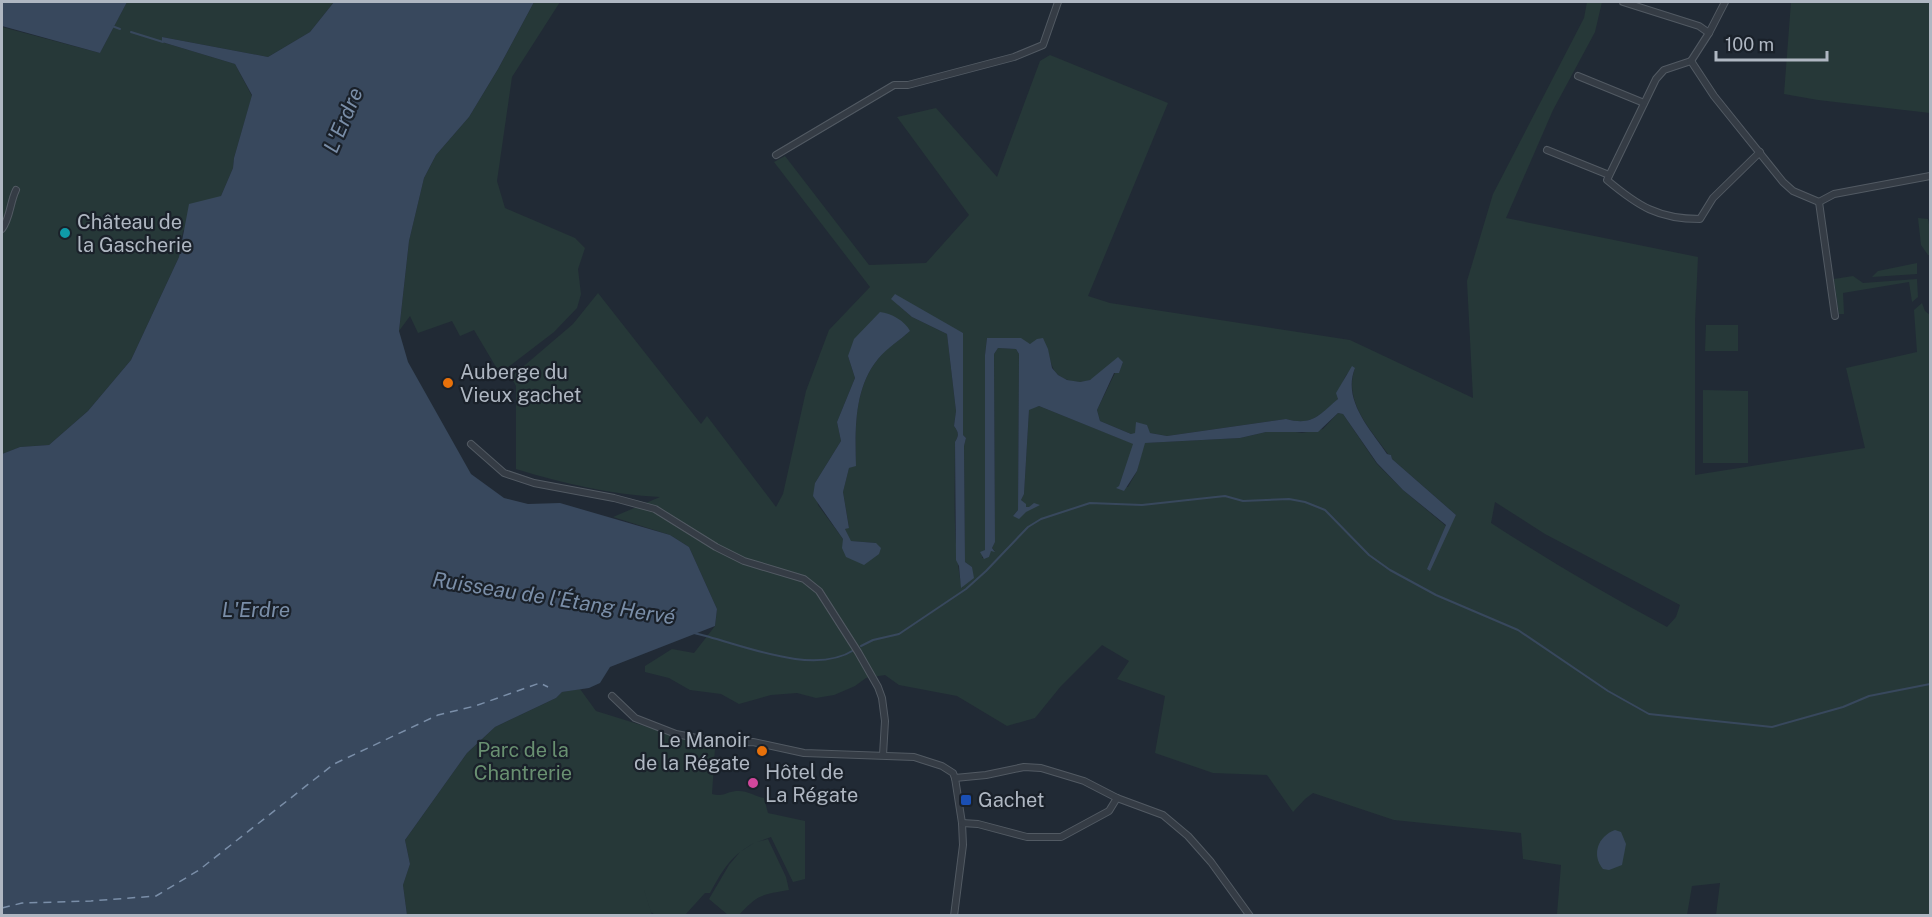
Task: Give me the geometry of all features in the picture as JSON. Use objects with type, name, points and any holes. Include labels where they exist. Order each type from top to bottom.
[{"type":"street","points":[[776,155],[894,86],[908,85],[1014,57],[1043,45],[1058,2]]},
{"type":"street","points":[[1623,2],[1699,26],[1709,33]]},
{"type":"street","points":[[1725,2],[1691,61],[1664,70],[1656,80],[1607,180],[1633,202],[1657,214],[1700,219],[1713,198],[1760,152]]},
{"type":"street","points":[[1691,61],[1714,96],[1783,182],[1793,191],[1819,202]]},
{"type":"street","points":[[1578,76],[1644,104]]},
{"type":"street","points":[[1547,150],[1609,175]]},
{"type":"street","points":[[1819,202],[1834,194],[1930,176]]},
{"type":"street","points":[[2,229],[6,224],[16,190]]},
{"type":"street","points":[[1819,202],[1835,316]]},
{"type":"street","points":[[471,444],[504,472],[534,483],[614,498],[655,509],[716,547],[744,561],[804,579],[819,591],[857,649],[882,698],[885,721],[883,755]]},
{"type":"street","points":[[612,696],[635,718],[676,734],[723,743],[753,742],[804,753],[923,758],[949,770],[956,778],[963,845],[954,915]]},
{"type":"street","points":[[956,778],[986,775],[1024,767],[1041,768],[1084,781],[1117,798],[1162,815],[1179,827],[1210,862],[1250,915]]},
{"type":"street","points":[[962,823],[978,824],[1028,837],[1061,837],[1109,811],[1117,798]]},
{"type":"green space","points":[[127,2],[334,2],[310,32],[268,57],[162,37],[162,42],[235,64],[252,96],[233,168],[221,196],[183,231],[179,257],[131,360],[88,411],[49,445],[20,447],[2,454],[2,27],[100,53]]},
{"type":"green space","points":[[534,2],[560,2],[512,77],[497,181],[505,208],[575,238],[585,248],[578,269],[581,294],[577,308],[554,332],[503,371],[496,367],[474,330],[460,336],[452,321],[418,333],[410,316],[399,331],[409,241],[424,178],[436,155],[469,117]]},
{"type":"green space","points":[[1587,2],[1602,2],[1595,32],[1553,110],[1506,218],[1698,257],[1695,321],[1695,475],[1865,448],[1846,368],[1917,352],[1914,310],[1922,303],[1925,311],[1930,315],[1930,915],[1716,915],[1720,883],[1692,886],[1687,915],[1570,916],[1557,914],[1561,865],[1523,859],[1521,833],[1394,820],[1313,793],[1293,812],[1267,775],[1213,773],[1155,753],[1165,696],[1117,679],[1129,661],[1102,645],[1061,686],[1035,718],[1007,726],[957,696],[899,685],[885,675],[866,678],[855,686],[834,695],[816,698],[797,693],[771,695],[739,704],[721,694],[690,690],[669,678],[645,672],[645,666],[672,649],[694,653],[715,626],[717,609],[689,547],[670,535],[613,517],[660,497],[624,494],[587,487],[516,469],[516,386],[511,377],[573,324],[598,293],[701,424],[707,416],[776,507],[783,494],[806,391],[829,330],[870,287],[774,162],[785,156],[869,265],[926,263],[969,215],[897,117],[936,108],[997,177],[1040,61],[1050,55],[1168,103],[1088,296],[1110,303],[1350,340],[1473,398],[1467,281],[1493,194],[1584,18]],"holes":[[[897,304],[963,333],[963,435],[966,438],[964,446],[965,562],[972,567],[962,588],[955,516],[955,442],[958,434],[954,426],[956,411],[947,334],[912,317]],[[910,331],[881,355],[864,383],[856,423],[856,465],[849,468],[843,492],[849,527],[845,529],[850,541],[876,543],[843,548],[843,539],[818,505],[815,483],[841,441],[837,422],[855,378],[848,356]],[[987,338],[1031,344],[1044,342],[1052,365],[1059,376],[1080,382],[1090,380],[1123,362],[1097,410],[1100,421],[1131,434],[1150,433],[1167,436],[1286,419],[1298,421],[1312,419],[1336,401],[1344,379],[1355,368],[1352,380],[1355,403],[1366,425],[1392,459],[1456,515],[1427,569],[1446,526],[1403,490],[1377,464],[1343,414],[1338,413],[1323,429],[1302,433],[1266,432],[1240,438],[1144,443],[1137,471],[1128,487],[1119,486],[1134,444],[1039,406],[1029,409],[1024,494],[1021,500],[1026,507],[1029,507],[1013,516],[1018,510],[1019,354],[1016,349],[998,348],[994,354],[995,542],[992,548],[995,551],[990,551],[989,557],[982,558],[985,550],[985,355]],[[1495,502],[1545,534],[1680,605],[1676,617],[1667,627],[1578,577],[1491,523]]]},
{"type":"green space","points":[[1791,2],[1930,2],[1930,113],[1784,94]]},
{"type":"green space","points":[[1918,218],[1928,219],[1930,255],[1921,245]]},
{"type":"green space","points":[[1917,263],[1917,274],[1872,277],[1878,271]]},
{"type":"green space","points":[[1853,276],[1863,283],[1917,279],[1918,297],[1912,302],[1909,282],[1843,293],[1844,314],[1839,314],[1834,279]]},
{"type":"green space","points":[[1706,325],[1738,325],[1738,351],[1705,351]]},
{"type":"green space","points":[[1703,390],[1748,391],[1748,463],[1703,463]]},
{"type":"green space","name":"Parc de la Chantrerie","points":[[580,689],[596,711],[715,748],[712,794],[747,792],[764,798],[768,813],[805,821],[805,879],[793,882],[771,837],[757,842],[768,839],[786,877],[789,890],[761,897],[739,915],[728,915],[709,899],[729,865],[740,853],[723,870],[710,893],[705,893],[685,915],[655,915],[651,912],[652,915],[407,915],[403,885],[410,864],[405,840],[467,753],[495,727],[556,698],[562,692]]},
{"type":"water","points":[[2,2],[127,2],[100,53],[2,26]]},
{"type":"water","name":"L'Erdre","points":[[334,2],[534,2],[469,117],[436,155],[424,178],[409,241],[399,331],[408,362],[471,474],[504,498],[528,504],[560,503],[670,535],[689,547],[717,609],[715,626],[610,667],[600,683],[589,688],[562,692],[556,698],[495,727],[467,753],[405,840],[410,864],[403,885],[407,915],[2,915],[2,454],[20,447],[49,445],[88,411],[131,360],[179,257],[189,204],[221,196],[233,168],[252,95],[235,64],[162,42],[162,37],[268,57],[310,32]]},
{"type":"water","points":[[895,294],[963,333],[963,435],[966,438],[964,446],[965,562],[972,567],[974,578],[961,588],[959,566],[956,560],[955,442],[958,434],[954,426],[956,411],[947,334],[912,317],[891,299]]},
{"type":"water","points":[[880,312],[897,318],[910,331],[878,359],[870,370],[860,396],[856,424],[856,466],[849,468],[843,492],[849,528],[845,529],[851,541],[876,543],[881,548],[879,554],[864,565],[846,557],[842,548],[843,539],[813,496],[815,483],[841,441],[837,422],[855,378],[848,356],[854,339]]},
{"type":"water","points":[[987,338],[1021,338],[1030,344],[1043,338],[1052,368],[1067,380],[1080,382],[1090,380],[1118,357],[1123,362],[1119,373],[1114,373],[1097,410],[1100,421],[1131,434],[1135,433],[1136,422],[1147,425],[1150,433],[1167,436],[1286,419],[1309,420],[1315,418],[1338,399],[1336,393],[1352,366],[1355,368],[1352,391],[1355,403],[1373,435],[1392,459],[1456,515],[1430,571],[1427,569],[1446,525],[1403,490],[1377,463],[1343,414],[1338,413],[1318,432],[1266,432],[1240,438],[1145,443],[1137,471],[1124,491],[1116,488],[1119,486],[1133,444],[1039,406],[1029,410],[1024,494],[1021,500],[1026,507],[1034,503],[1040,505],[1026,512],[1019,519],[1013,516],[1018,510],[1019,354],[1016,349],[998,348],[994,354],[995,542],[992,548],[995,552],[991,551],[989,557],[984,559],[980,552],[985,550],[985,355]]},
{"type":"water","points":[[1615,830],[1621,832],[1626,844],[1622,865],[1609,870],[1603,869],[1597,858],[1598,846],[1604,837]]},
{"type":"waterway","points":[[112,26],[120,29]]},
{"type":"waterway","points":[[131,32],[163,42]]},
{"type":"waterway","name":"Ruisseau de l'Étang Hervé","points":[[861,646],[873,640],[899,634],[966,589],[1028,527],[1041,519],[1090,503],[1142,505],[1225,496],[1243,501],[1289,499],[1305,502],[1325,510],[1369,555],[1390,570],[1436,595],[1518,630],[1608,691],[1649,714],[1772,727],[1843,707],[1869,696],[1930,684]]},
{"type":"waterway","name":"Ruisseau de l'Étang Hervé","points":[[694,633],[753,650],[797,659],[818,660],[837,657],[854,650]]},
{"type":"ferry route","points":[[2,908],[22,903],[156,896],[199,870],[334,764],[438,715],[475,706],[540,683],[548,687]]},
{"type":"place","name":"Château de la Gascherie","points":[[65,233]]},
{"type":"place","name":"Auberge du Vieux gachet","points":[[448,383]]},
{"type":"place","name":"Le Manoir de la Régate","points":[[762,751]]},
{"type":"place","name":"Hôtel de La Régate","points":[[753,783]]},
{"type":"place","name":"Gachet","points":[[966,800]]}]
